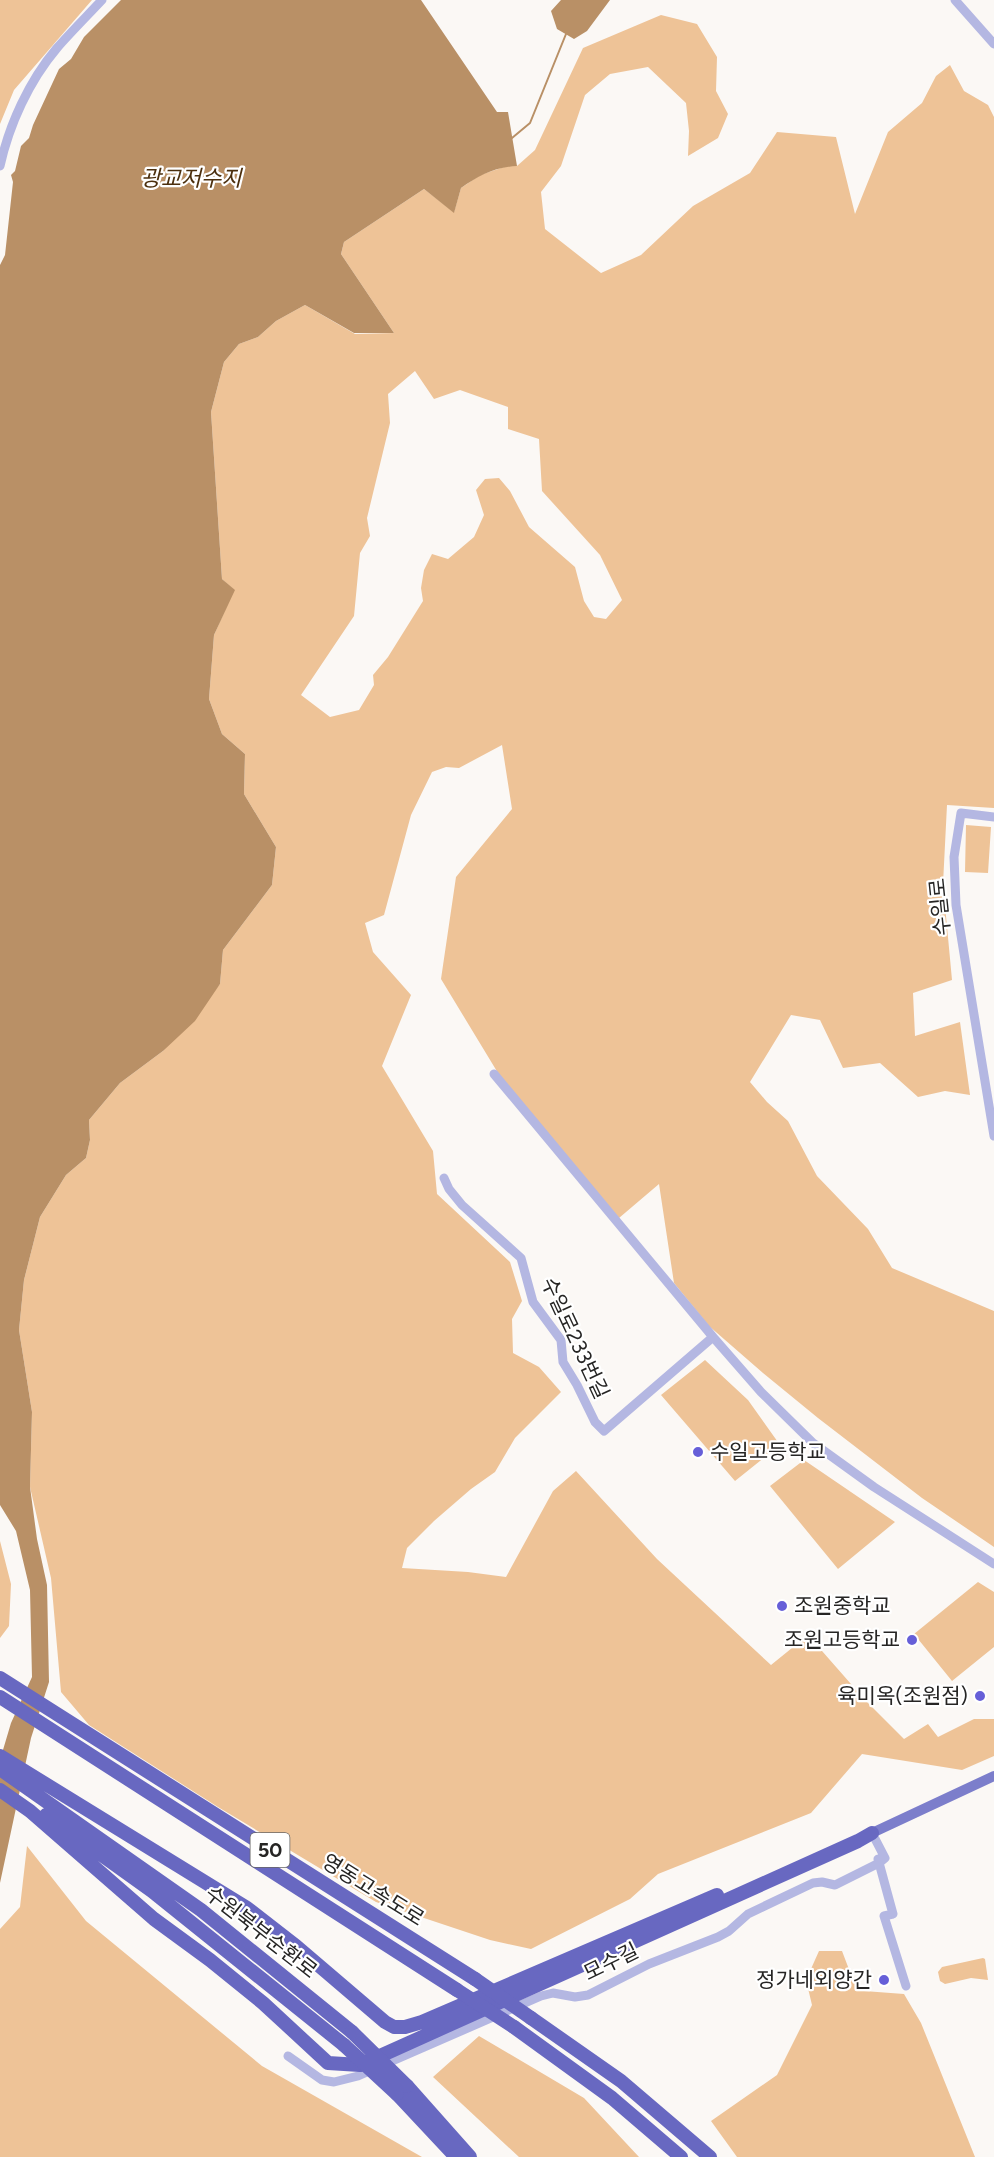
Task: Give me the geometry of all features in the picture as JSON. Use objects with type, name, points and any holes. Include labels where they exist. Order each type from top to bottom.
[{"type":"highway","name":"영동고속도로","points":[[0,1678],[475,1979],[621,2081],[710,2157]]},
{"type":"highway","name":"영동고속도로","points":[[0,1697],[458,1990],[612,2098],[681,2157]]},
{"type":"highway","points":[[0,1756],[33,1797],[146,1912],[263,2003],[328,2063],[360,2065],[826,1856],[872,1833]]},
{"type":"highway","name":"수원북부순환로","points":[[0,1769],[402,2090],[470,2157]]},
{"type":"highway","name":"수원북부순환로","points":[[0,1783],[33,1797],[201,1910],[352,2032],[456,2157]]},
{"type":"highway","points":[[0,1790],[33,1797],[247,1908],[296,1946],[374,2015],[394,2027],[405,2027],[422,2022],[856,1835],[872,1833]]},
{"type":"main road","points":[[872,1833],[994,1776]]},
{"type":"street","points":[[0,166],[5,143],[30,89],[56,50],[102,0]]},
{"type":"street","points":[[955,0],[994,44]]},
{"type":"street","name":"수일로","points":[[994,817],[961,813],[954,856],[956,905],[994,1136]]},
{"type":"street","points":[[494,1074],[713,1337],[761,1392],[813,1443],[874,1487],[994,1564]]},
{"type":"street","name":"수일로233번길","points":[[444,1178],[449,1189],[462,1205],[521,1258],[533,1302],[561,1340],[563,1362],[578,1385],[595,1422],[604,1431],[713,1337]]},
{"type":"street","points":[[872,1833],[893,1914],[884,1916],[906,1986]]},
{"type":"street","name":"모수길","points":[[288,2056],[322,2080],[334,2082],[358,2076],[541,1996],[553,1993],[575,1997],[588,1995],[649,1964],[718,1938],[748,1914],[813,1883],[822,1882],[835,1885],[879,1863]]},
{"type":"shaded area","points":[[0,0],[92,0],[14,90],[0,124]]},
{"type":"shaded area","points":[[661,15],[697,24],[717,57],[716,91],[728,114],[718,138],[688,156],[689,131],[686,103],[648,67],[610,74],[585,95],[561,166],[541,192],[545,229],[601,273],[641,255],[693,206],[750,173],[777,132],[836,137],[855,214],[888,132],[922,103],[936,76],[950,65],[964,91],[988,105],[994,117],[994,808],[947,805],[943,884],[952,980],[913,993],[915,1036],[960,1022],[970,1095],[945,1091],[918,1097],[880,1063],[843,1068],[820,1020],[791,1015],[750,1082],[788,1121],[817,1176],[868,1229],[892,1268],[994,1311],[994,1547],[922,1498],[818,1418],[709,1326],[674,1283],[659,1184],[619,1218],[501,1078],[441,979],[456,877],[512,809],[502,745],[459,768],[446,767],[432,772],[411,815],[384,915],[365,923],[373,952],[411,995],[382,1066],[433,1151],[437,1194],[510,1262],[522,1301],[512,1319],[513,1353],[539,1367],[561,1392],[515,1438],[495,1472],[471,1489],[407,1548],[402,1568],[506,1577],[553,1491],[576,1471],[657,1559],[771,1665],[808,1635],[865,1700],[904,1739],[928,1724],[938,1737],[974,1719],[994,1719],[994,1756],[962,1770],[862,1754],[811,1813],[658,1874],[630,1899],[531,1949],[490,1940],[376,1902],[218,1807],[89,1725],[61,1692],[51,1578],[30,1487],[32,1412],[19,1330],[24,1280],[40,1217],[66,1175],[86,1158],[90,1140],[89,1120],[120,1083],[163,1051],[220,984],[223,950],[272,885],[276,847],[244,794],[245,754],[222,734],[209,699],[214,635],[234,590],[222,579],[211,412],[224,362],[239,344],[258,337],[276,321],[305,305],[355,334],[394,333],[341,254],[344,242],[424,189],[454,212],[461,188],[480,175],[507,166],[517,166],[535,150],[583,48]],"holes":[[[415,371],[434,399],[460,390],[508,407],[508,429],[539,439],[542,491],[600,555],[622,600],[606,619],[594,617],[584,601],[575,567],[529,527],[510,491],[499,478],[485,479],[476,490],[484,515],[474,537],[448,559],[432,554],[424,570],[421,588],[423,601],[388,657],[373,675],[374,685],[359,710],[330,717],[301,695],[354,616],[360,553],[370,536],[367,518],[390,423],[388,394]]]},
{"type":"shaded area","points":[[966,825],[991,827],[988,873],[965,872]]},
{"type":"shaded area","points":[[705,1360],[748,1400],[780,1445],[735,1481],[661,1395]]},
{"type":"shaded area","points":[[804,1460],[895,1522],[838,1569],[770,1486]]},
{"type":"shaded area","points":[[0,1541],[11,1584],[9,1626],[0,1638]]},
{"type":"shaded area","points":[[978,1582],[994,1592],[994,1647],[952,1681],[914,1634]]},
{"type":"shaded area","points":[[27,1846],[86,1921],[262,2066],[422,2157],[0,2157],[0,1929],[20,1907]]},
{"type":"shaded area","points":[[819,1951],[842,1951],[850,1972],[864,1991],[904,1994],[921,2023],[975,2157],[737,2157],[711,2121],[777,2075],[812,2005],[806,1980]]},
{"type":"shaded area","points":[[983,1958],[988,1980],[971,1978],[945,1984],[940,1981],[938,1972],[942,1967]]},
{"type":"shaded area","points":[[479,2036],[584,2098],[639,2157],[519,2157],[433,2077]]},
{"type":"water","name":"광교저수지","points":[[121,0],[421,0],[497,112],[508,112],[517,166],[487,173],[461,188],[454,213],[424,189],[344,242],[341,254],[394,333],[354,333],[305,305],[276,321],[258,337],[239,344],[224,362],[211,412],[222,579],[235,590],[214,635],[209,699],[222,734],[245,754],[244,794],[276,847],[272,885],[223,950],[220,984],[195,1021],[163,1051],[120,1083],[89,1120],[90,1140],[86,1158],[66,1175],[40,1217],[24,1280],[19,1330],[32,1412],[30,1487],[37,1539],[47,1585],[49,1682],[31,1738],[0,1883],[0,1760],[11,1723],[32,1677],[30,1590],[16,1531],[0,1505],[0,265],[5,255],[13,182],[11,175],[15,171],[21,146],[29,138],[59,69],[71,59],[84,37]]},
{"type":"water","points":[[561,0],[610,0],[587,31],[574,39],[557,29],[551,11]]},
{"type":"waterway","points":[[512,138],[530,123],[566,34]]},
{"type":"place","name":"수일고등학교","points":[[698,1452]]},
{"type":"place","name":"조원중학교","points":[[782,1606]]},
{"type":"place","name":"조원고등학교","points":[[912,1640]]},
{"type":"place","name":"육미옥(조원점)","points":[[980,1696]]},
{"type":"place","name":"정가네외양간","points":[[884,1980]]}]
